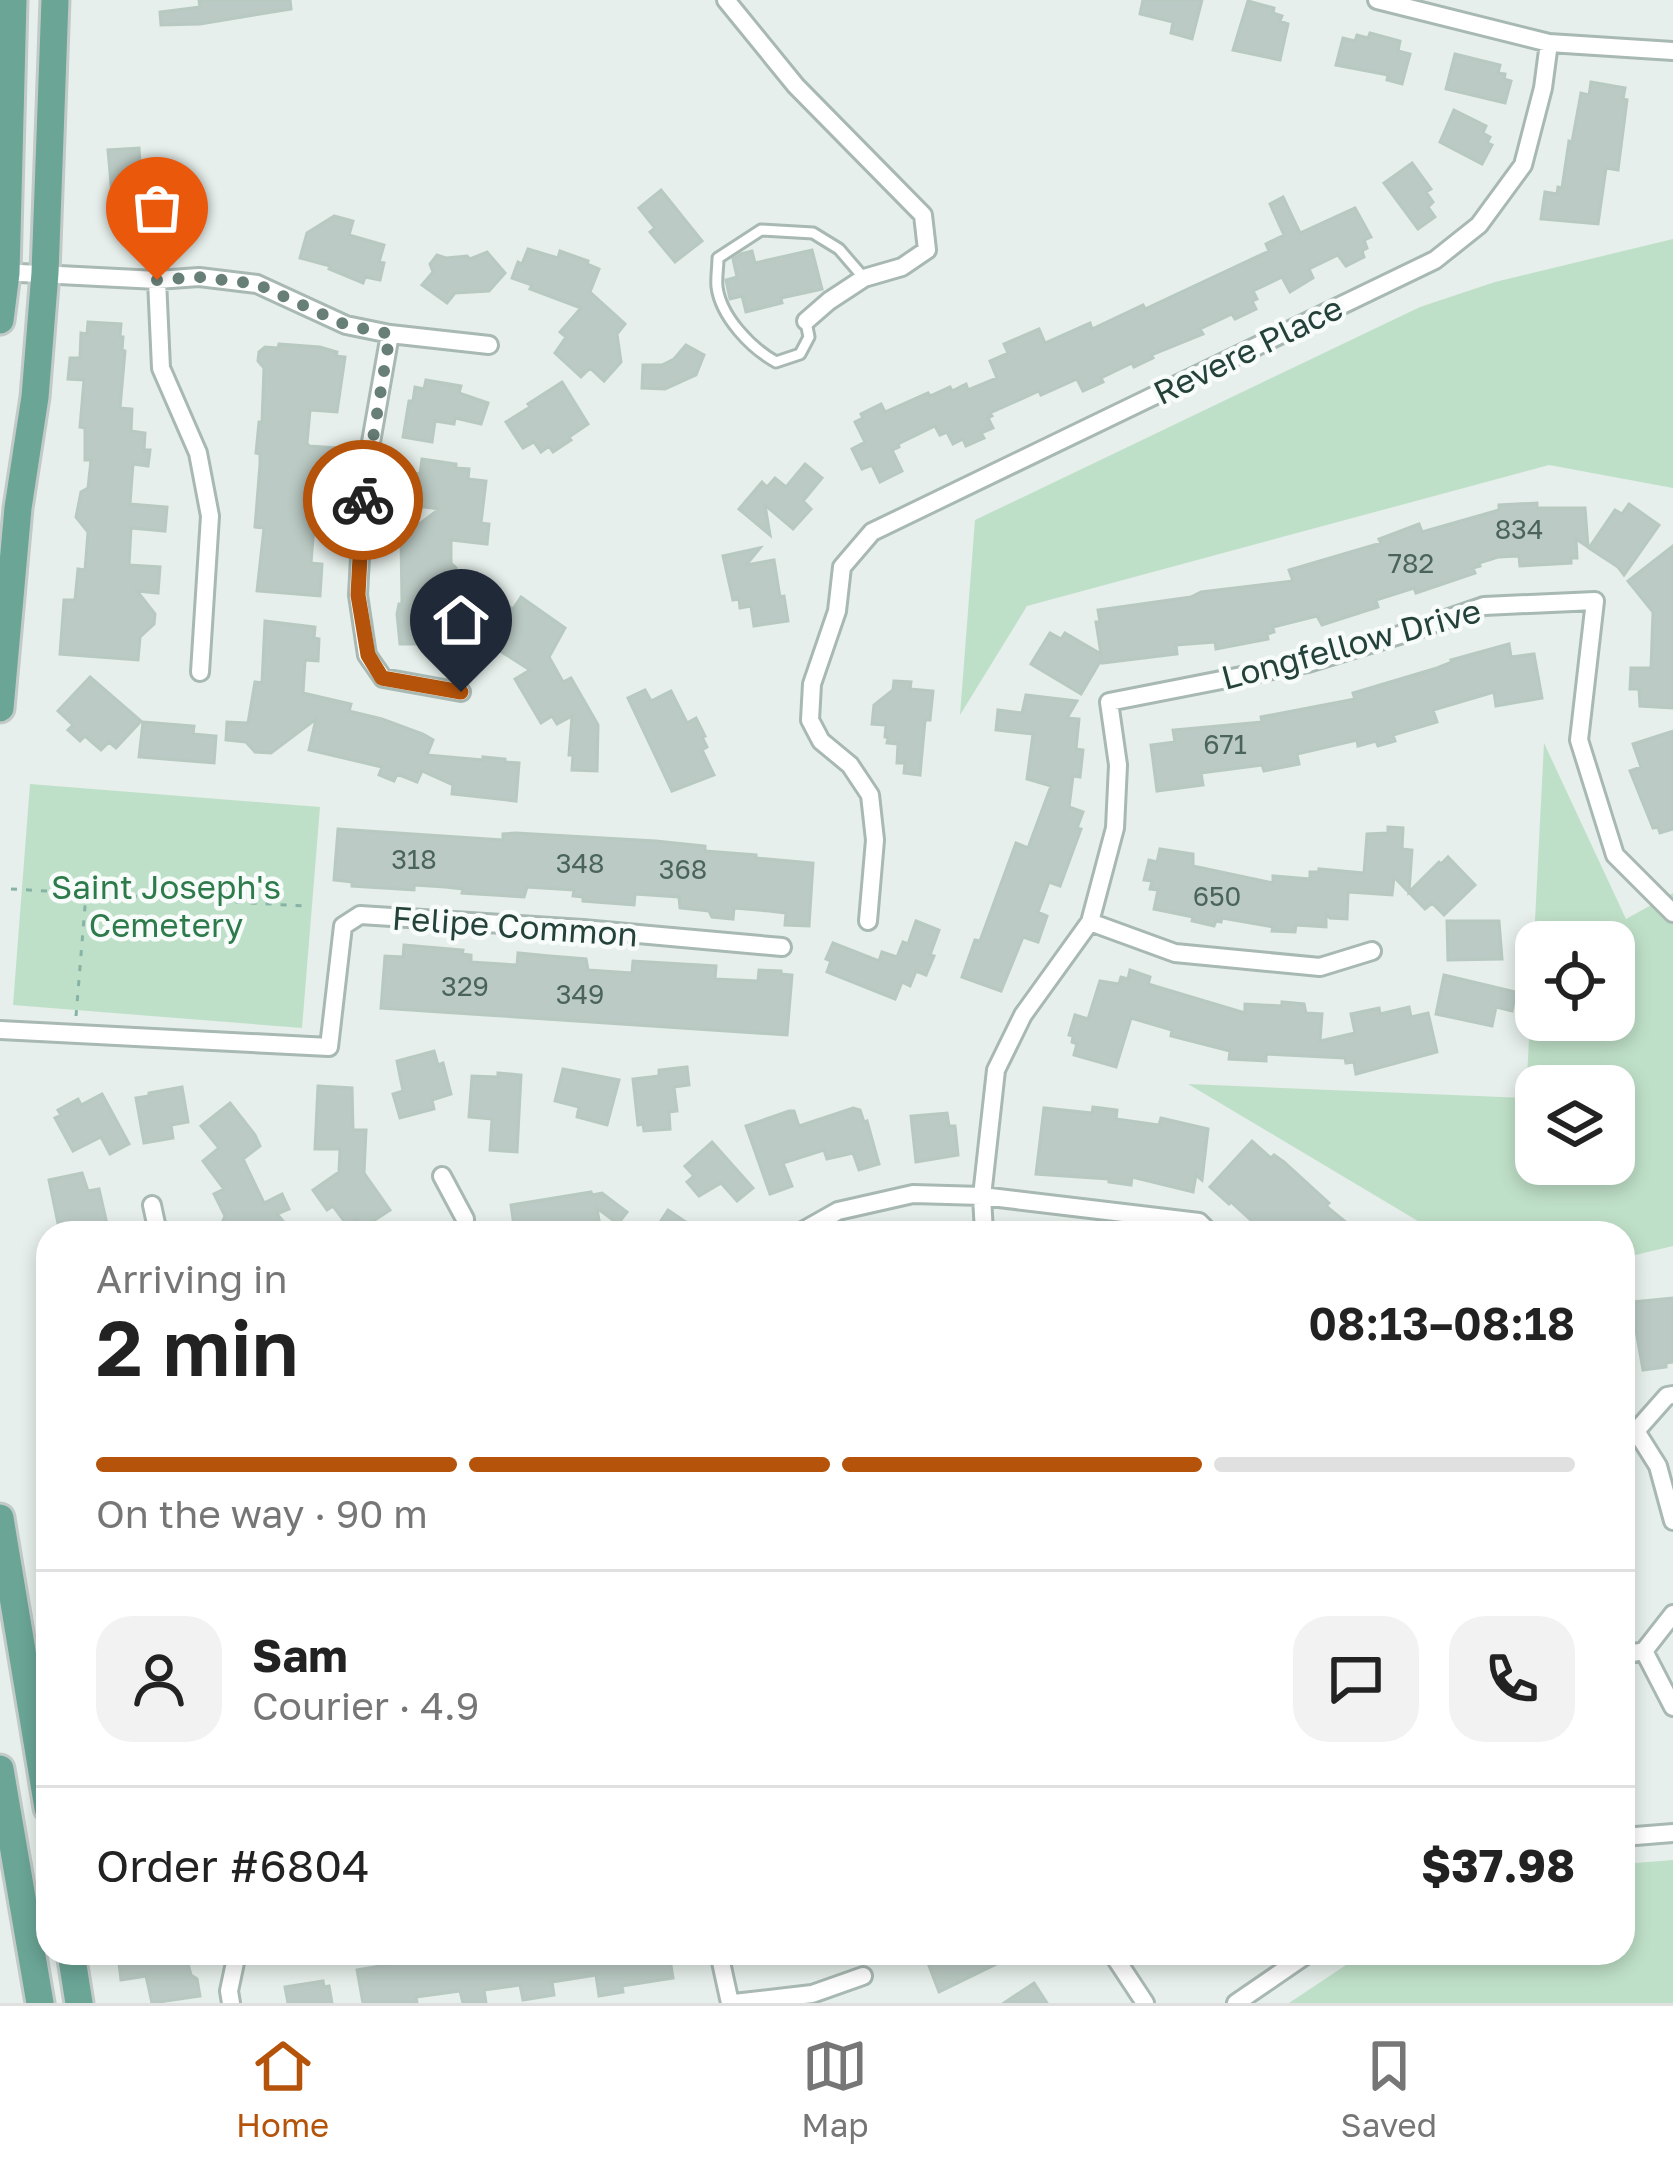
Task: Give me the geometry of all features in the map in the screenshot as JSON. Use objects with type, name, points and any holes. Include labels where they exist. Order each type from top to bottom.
[{"type":"main road","points":[[0,320],[13,0]]},
{"type":"main road","points":[[0,708],[45,273],[55,0]]},
{"type":"main road","points":[[0,1518],[36,1736]]},
{"type":"main road","points":[[0,1769],[40,2003]]},
{"type":"main road","points":[[73,1965],[80,2003]]},
{"type":"street","points":[[726,0],[796,86],[923,215],[927,250],[902,267],[864,278],[806,321]]},
{"type":"street","points":[[1377,0],[1550,43],[1673,51]]},
{"type":"street","name":"Revere Place","points":[[868,921],[874,840],[870,795],[850,764],[821,741],[810,720],[812,684],[837,610],[842,567],[872,532],[1435,260],[1479,225],[1523,165],[1544,88],[1550,43]]},
{"type":"street","points":[[3,272],[157,280],[199,277],[257,284],[346,325],[489,345]]},
{"type":"street","points":[[157,280],[161,368],[198,453],[210,516],[200,672]]},
{"type":"street","points":[[390,334],[364,482],[358,595],[368,655],[382,678],[461,692]]},
{"type":"street","name":"Longfellow Drive","points":[[1090,922],[1115,828],[1118,766],[1109,702],[1308,662],[1484,606],[1595,601],[1579,740],[1616,855],[1673,913]]},
{"type":"street","name":"Felipe Common","points":[[0,1030],[329,1047],[343,926],[360,914],[782,947]]},
{"type":"street","points":[[983,1221],[996,1070],[1023,1015],[1090,922],[1175,953],[1320,967],[1372,951]]},
{"type":"street","points":[[442,1176],[465,1221]]},
{"type":"street","points":[[820,1221],[838,1211],[914,1194],[982,1196],[1191,1221]]},
{"type":"street","points":[[152,1205],[155,1221]]},
{"type":"street","points":[[1635,1424],[1673,1395]]},
{"type":"street","points":[[1635,1437],[1658,1466],[1673,1521]]},
{"type":"street","points":[[1635,1653],[1644,1651],[1673,1614]]},
{"type":"street","points":[[1644,1651],[1673,1707]]},
{"type":"street","points":[[1635,1836],[1673,1833]]},
{"type":"street","points":[[231,2003],[234,1965]]},
{"type":"street","points":[[722,1965],[732,2003],[812,1994],[863,1976]]},
{"type":"street","points":[[1120,1965],[1145,2003]]},
{"type":"street","points":[[1236,2003],[1291,1965]]},
{"type":"lane","points":[[806,321],[809,337],[800,354],[776,362],[757,351],[729,316],[717,290],[718,258],[761,230],[813,232],[839,248],[864,278]]},
{"type":"path","points":[[11,889],[304,906]]},
{"type":"path","points":[[76,1017],[86,893]]},
{"type":"green space","points":[[1673,239],[1673,488],[1549,465],[1027,606],[960,715],[975,520],[1420,307],[1495,282]]},
{"type":"green space","points":[[1544,743],[1626,919],[1673,893],[1673,1246],[1635,1255],[1635,1221],[1418,1221],[1188,1084],[1515,1098],[1515,1185],[1635,1185],[1635,1065],[1528,1065],[1529,1041],[1635,1041],[1635,921],[1535,921]]},
{"type":"green space","name":"Saint Joseph's Cemetery","points":[[30,784],[320,807],[302,1028],[13,1005]]},
{"type":"green space","points":[[1673,1860],[1673,2003],[1289,2003],[1346,1965],[1635,1965],[1635,1863]]},
{"type":"building","points":[[199,0],[290,0],[291,9],[200,24],[161,25],[160,12],[200,7]]},
{"type":"building","points":[[1143,0],[1202,0],[1192,39],[1171,33],[1173,22],[1140,14]]},
{"type":"building","points":[[1248,1],[1274,8],[1273,13],[1282,16],[1280,21],[1288,24],[1280,60],[1233,50]]},
{"type":"building","points":[[1370,33],[1400,41],[1398,51],[1410,54],[1402,84],[1387,80],[1388,75],[1336,65],[1343,38],[1355,41],[1357,35],[1368,38]]},
{"type":"building","points":[[1455,54],[1500,65],[1498,73],[1511,81],[1505,103],[1446,89]]},
{"type":"building","points":[[1591,82],[1625,88],[1618,170],[1606,168],[1598,224],[1541,219],[1545,192],[1557,194],[1558,187],[1562,188],[1581,93],[1589,95]]},
{"type":"building","points":[[1454,110],[1486,126],[1483,133],[1492,145],[1482,164],[1440,142]]},
{"type":"building","points":[[139,148],[141,178],[191,180],[194,228],[115,228],[108,150]]},
{"type":"building","points":[[1412,163],[1431,189],[1426,192],[1433,202],[1428,207],[1435,217],[1418,229],[1384,183]]},
{"type":"building","points":[[661,190],[702,241],[675,262],[650,232],[655,228],[639,208]]},
{"type":"building","points":[[1283,197],[1300,233],[1355,208],[1371,237],[1364,240],[1364,257],[1346,266],[1338,255],[1309,269],[1313,278],[1290,292],[1282,277],[1253,291],[1256,309],[1200,329],[1203,334],[1134,367],[1132,363],[1083,391],[1077,379],[990,413],[993,428],[966,446],[963,439],[953,444],[947,432],[940,435],[935,426],[892,450],[902,471],[880,482],[872,465],[862,469],[852,449],[865,442],[855,422],[863,418],[861,414],[881,404],[885,412],[950,387],[952,391],[966,384],[968,390],[997,378],[990,361],[1008,353],[1004,344],[1039,329],[1045,343],[1090,323],[1092,329],[1269,251],[1266,244],[1284,235],[1270,204]]},
{"type":"building","points":[[334,216],[353,221],[349,235],[384,245],[380,280],[365,277],[363,283],[330,266],[300,258],[307,233]]},
{"type":"building","points":[[528,249],[558,258],[560,251],[599,269],[590,292],[625,324],[617,334],[621,362],[604,381],[590,368],[581,377],[555,353],[566,337],[560,332],[581,308],[512,278]]},
{"type":"building","points":[[812,250],[822,289],[746,312],[742,296],[730,299],[726,280],[737,277],[733,259],[741,254],[752,251],[755,263]]},
{"type":"building","points":[[487,252],[505,273],[489,291],[455,293],[447,303],[422,285],[433,272],[430,264],[437,255],[470,259]]},
{"type":"building","points":[[88,322],[121,324],[125,351],[120,408],[132,409],[131,431],[145,433],[144,450],[150,450],[148,466],[133,464],[130,504],[167,507],[165,531],[131,528],[129,565],[160,567],[158,593],[137,591],[155,614],[154,624],[140,637],[138,660],[60,654],[64,600],[75,600],[78,569],[85,570],[88,532],[76,517],[81,492],[88,488],[91,460],[85,460],[85,428],[80,427],[84,380],[68,379],[70,358],[80,358],[81,333],[87,334]]},
{"type":"building","points":[[279,344],[320,347],[345,357],[337,412],[310,410],[309,446],[336,448],[328,516],[315,515],[311,563],[322,564],[320,596],[257,591],[264,528],[255,527],[264,368],[258,361],[265,347],[278,348]]},
{"type":"building","points":[[686,345],[704,355],[696,375],[665,389],[642,388],[643,365],[662,365]]},
{"type":"building","points":[[426,380],[461,386],[459,393],[488,403],[481,424],[455,418],[454,424],[435,421],[432,442],[403,437],[409,401],[413,401],[415,387],[424,389]]},
{"type":"building","points":[[562,382],[588,424],[553,452],[549,446],[541,452],[534,442],[523,448],[506,422]]},
{"type":"building","points":[[422,459],[456,464],[456,468],[469,469],[468,479],[486,481],[481,523],[489,524],[487,544],[451,540],[451,563],[456,568],[450,573],[453,638],[434,638],[434,644],[400,644],[401,538],[439,509],[402,504],[406,472],[420,474]]},
{"type":"building","points":[[805,464],[822,478],[803,501],[811,509],[793,529],[765,505],[770,535],[739,509],[762,482],[767,487],[775,478],[786,487]]},
{"type":"building","points":[[1537,503],[1537,508],[1585,508],[1588,547],[1576,539],[1577,558],[1571,558],[1571,563],[1520,566],[1519,556],[1498,557],[1479,563],[1473,568],[1475,573],[1416,593],[1414,588],[1376,600],[1378,607],[1322,625],[1317,616],[1273,627],[1268,639],[1216,649],[1215,642],[1176,645],[1177,654],[1101,660],[1081,694],[1031,664],[1050,633],[1061,639],[1065,633],[1101,654],[1098,610],[1293,581],[1289,570],[1381,543],[1379,539],[1419,524],[1422,532],[1499,510],[1499,505]]},
{"type":"building","points":[[1629,504],[1659,525],[1624,575],[1589,548],[1615,510],[1622,514]]},
{"type":"building","points":[[1673,546],[1673,708],[1640,706],[1639,689],[1630,689],[1631,668],[1651,668],[1653,612],[1628,581]]},
{"type":"building","points":[[760,548],[746,565],[774,560],[788,621],[754,626],[751,606],[740,608],[739,599],[733,600],[723,556]]},
{"type":"building","points":[[521,597],[565,628],[549,657],[563,682],[571,678],[598,725],[597,771],[572,770],[572,716],[557,724],[552,716],[541,723],[515,679],[530,670],[478,637],[503,603],[513,609]]},
{"type":"building","points":[[265,621],[315,627],[318,661],[305,660],[303,693],[351,704],[349,711],[423,734],[433,740],[427,755],[519,763],[516,801],[452,794],[453,785],[422,771],[417,782],[397,774],[394,781],[379,775],[382,767],[309,750],[316,719],[271,753],[255,752],[246,742],[226,740],[227,722],[248,723],[255,682],[262,683]]},
{"type":"building","points":[[1509,644],[1511,657],[1534,654],[1542,698],[1496,706],[1494,692],[1433,710],[1437,722],[1393,735],[1395,741],[1378,746],[1376,741],[1358,746],[1357,740],[1297,754],[1299,764],[1264,771],[1262,765],[1201,773],[1203,785],[1157,791],[1151,745],[1175,742],[1173,730],[1262,722],[1261,717],[1355,699],[1353,693]]},
{"type":"building","points":[[90,677],[141,721],[116,748],[109,742],[101,750],[85,736],[80,741],[68,730],[73,725],[58,711]]},
{"type":"building","points":[[894,681],[911,682],[910,689],[933,691],[920,775],[904,773],[905,763],[897,763],[898,744],[887,743],[886,725],[872,724],[874,705],[893,690]]},
{"type":"building","points":[[645,690],[651,701],[671,691],[687,723],[696,718],[705,736],[707,747],[702,750],[714,775],[672,791],[628,698]]},
{"type":"building","points":[[1026,695],[1077,701],[1067,718],[1079,719],[1076,749],[1083,750],[1069,807],[1083,812],[1060,886],[1049,882],[1038,912],[1047,916],[1038,942],[1023,937],[1001,991],[962,977],[1016,843],[1028,848],[1051,786],[1027,779],[1033,734],[996,730],[998,710],[1022,713]]},
{"type":"building","points":[[143,722],[194,726],[193,734],[216,736],[214,763],[139,757]]},
{"type":"building","points":[[1673,731],[1673,829],[1660,833],[1658,827],[1653,828],[1630,771],[1641,767],[1633,744]]},
{"type":"building","points":[[1388,827],[1403,828],[1402,849],[1412,850],[1409,892],[1448,857],[1475,885],[1444,915],[1432,903],[1425,909],[1394,877],[1392,895],[1348,892],[1347,919],[1326,914],[1326,927],[1296,925],[1295,932],[1222,918],[1214,926],[1154,909],[1158,890],[1150,889],[1152,881],[1144,880],[1149,860],[1157,862],[1160,849],[1193,854],[1193,866],[1273,883],[1273,876],[1310,879],[1310,872],[1319,869],[1364,873],[1367,834],[1388,833]]},
{"type":"building","points":[[338,829],[503,840],[503,834],[516,833],[656,841],[813,863],[809,926],[785,925],[786,913],[769,911],[734,908],[733,919],[712,917],[709,911],[680,908],[679,897],[635,894],[634,905],[583,901],[573,896],[574,890],[527,887],[524,897],[414,885],[414,890],[352,886],[352,882],[334,880]]},
{"type":"building","points":[[916,921],[939,930],[930,955],[934,956],[926,975],[916,971],[910,986],[902,982],[895,999],[827,972],[831,961],[826,959],[833,943],[879,961],[882,952],[897,957],[903,942],[908,944]]},
{"type":"building","points":[[1447,921],[1499,921],[1502,959],[1448,960]]},
{"type":"building","points":[[404,945],[463,950],[462,954],[471,955],[471,962],[517,965],[518,953],[586,959],[588,970],[632,973],[633,961],[716,966],[715,979],[758,981],[759,970],[781,971],[792,975],[787,1035],[381,1008],[385,956],[403,957]]},
{"type":"building","points":[[1130,970],[1150,977],[1148,984],[1245,1013],[1245,1004],[1304,1004],[1306,1013],[1322,1014],[1320,1041],[1355,1033],[1351,1014],[1409,1007],[1411,1017],[1428,1013],[1437,1052],[1356,1074],[1354,1062],[1346,1063],[1345,1058],[1266,1054],[1266,1061],[1229,1059],[1230,1051],[1171,1036],[1172,1030],[1131,1018],[1116,1067],[1074,1055],[1077,1044],[1069,1035],[1075,1015],[1088,1019],[1100,981],[1119,984],[1121,977],[1128,979]]},
{"type":"building","points":[[1444,975],[1515,992],[1512,1011],[1496,1007],[1492,1026],[1436,1014]]},
{"type":"building","points":[[434,1051],[438,1065],[443,1063],[451,1094],[432,1100],[434,1109],[400,1118],[393,1094],[403,1091],[397,1061]]},
{"type":"building","points":[[687,1067],[689,1085],[674,1087],[677,1111],[669,1112],[670,1129],[644,1131],[643,1124],[638,1125],[633,1079]]},
{"type":"building","points":[[563,1069],[619,1080],[607,1125],[577,1117],[579,1107],[555,1101]]},
{"type":"building","points":[[498,1073],[521,1075],[517,1152],[490,1150],[492,1119],[469,1117],[472,1076],[498,1077]]},
{"type":"building","points":[[318,1086],[352,1088],[353,1130],[366,1130],[364,1173],[390,1210],[373,1221],[344,1221],[333,1206],[327,1210],[313,1190],[339,1172],[340,1149],[315,1149]]},
{"type":"building","points":[[182,1087],[188,1122],[171,1125],[173,1138],[144,1143],[136,1098]]},
{"type":"building","points":[[102,1094],[129,1144],[110,1154],[101,1137],[73,1151],[55,1118],[61,1115],[58,1110]]},
{"type":"building","points":[[230,1103],[260,1146],[243,1159],[264,1203],[282,1194],[289,1209],[277,1214],[283,1221],[223,1221],[225,1216],[214,1194],[224,1189],[203,1161],[219,1148],[201,1126]]},
{"type":"building","points":[[1093,1107],[1117,1110],[1116,1119],[1159,1125],[1161,1118],[1208,1129],[1202,1180],[1196,1175],[1193,1192],[1132,1177],[1131,1185],[1036,1174],[1044,1108],[1092,1113]]},
{"type":"building","points":[[853,1108],[867,1121],[879,1164],[859,1170],[853,1153],[827,1159],[824,1150],[783,1163],[792,1186],[770,1194],[746,1126],[794,1111],[799,1126]]},
{"type":"building","points":[[947,1113],[949,1126],[955,1126],[958,1155],[916,1162],[911,1116]]},
{"type":"building","points":[[1252,1141],[1271,1158],[1274,1155],[1284,1162],[1344,1221],[1252,1221],[1210,1187]]},
{"type":"building","points":[[712,1142],[753,1188],[737,1201],[721,1183],[699,1196],[687,1182],[694,1176],[685,1166]]},
{"type":"building","points":[[82,1173],[88,1191],[99,1189],[106,1221],[58,1221],[49,1180]]},
{"type":"building","points":[[591,1192],[602,1193],[627,1212],[620,1221],[597,1208],[599,1221],[513,1221],[511,1205]]},
{"type":"building","points":[[668,1210],[684,1221],[661,1221]]},
{"type":"building","points":[[1673,1298],[1673,1362],[1666,1367],[1643,1370],[1635,1302]]},
{"type":"building","points":[[119,1965],[188,1965],[200,1996],[152,2003],[146,1976],[121,1980]]},
{"type":"building","points":[[386,1965],[671,1965],[673,1978],[622,1986],[623,1992],[599,1996],[596,1975],[552,1982],[554,1995],[523,2000],[520,1985],[484,1990],[486,2003],[463,2003],[460,1991],[416,1997],[417,2003],[363,2003],[357,1970]]},
{"type":"building","points":[[929,1965],[994,1965],[939,1992]]},
{"type":"building","points":[[323,1981],[324,1987],[329,1986],[332,2003],[288,2003],[285,1987]]},
{"type":"building","points":[[1034,1983],[1047,2003],[1004,2003]]},
{"type":"way so far","points":[[157,280],[199,277],[257,284],[346,325],[390,334],[363,500]]},
{"type":"route","points":[[363,500],[358,595],[368,655],[382,678],[461,692]]}]
